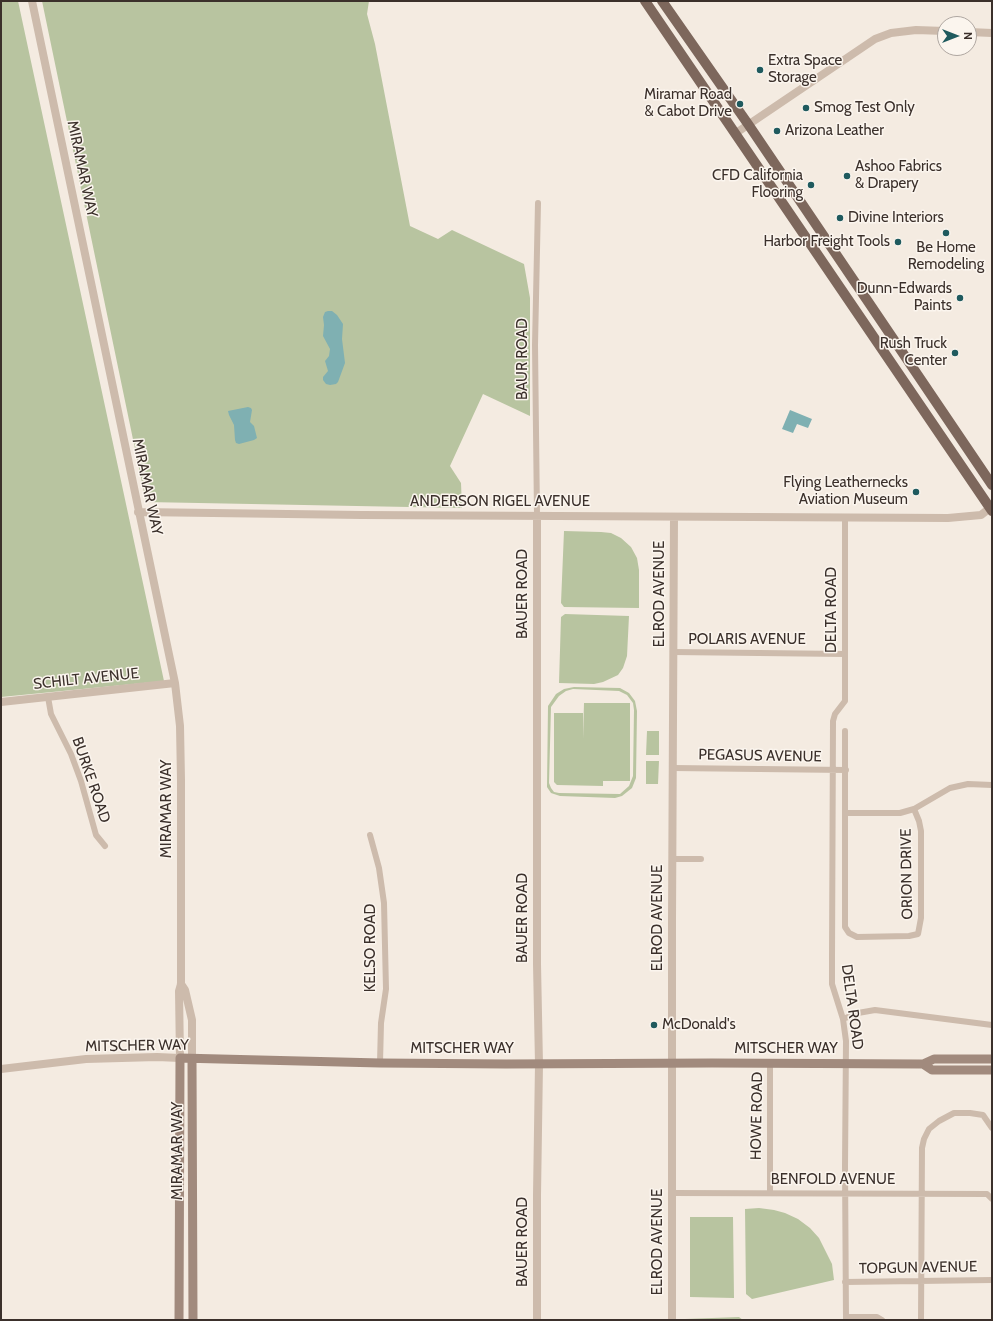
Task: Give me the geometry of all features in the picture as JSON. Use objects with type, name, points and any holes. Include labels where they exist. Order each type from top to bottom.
[{"type":"main road","points":[[645,1],[991,510]]},
{"type":"main road","points":[[662,1],[748,124],[992,485]]},
{"type":"main road","name":"MITSCHER WAY","points":[[180,1058],[380,1063],[539,1064],[923,1064],[934,1059],[992,1059]]},
{"type":"main road","name":"MIRAMAR WAY","points":[[179,1320],[180,1058]]},
{"type":"main road","name":"MIRAMAR WAY","points":[[192,1059],[193,1320]]},
{"type":"main road","name":"MITSCHER WAY","points":[[923,1064],[932,1070],[992,1070]]},
{"type":"street","name":"MIRAMAR WAY","points":[[32,1],[175,683],[180,726],[181,780],[181,984],[179,991],[180,1058]]},
{"type":"street","points":[[736,133],[876,39],[891,33],[916,30],[937,31]]},
{"type":"street","points":[[977,32],[992,33]]},
{"type":"street","name":"BAUR ROAD","points":[[537,516],[535,345],[538,203]]},
{"type":"street","name":"ANDERSON RIGEL AVENUE","points":[[138,512],[948,518],[981,515],[991,510]]},
{"type":"street","name":"BAUER ROAD","points":[[537,516],[537,964],[539,1064],[537,1320]]},
{"type":"street","name":"ELROD AVENUE","points":[[672,1320],[674,517]]},
{"type":"street","name":"DELTA ROAD","points":[[845,518],[845,701],[835,714],[833,721],[832,984],[843,1019],[846,1041],[846,1319]]},
{"type":"street","name":"POLARIS AVENUE","points":[[673,652],[845,654]]},
{"type":"street","name":"SCHILT AVENUE","points":[[1,702],[175,683]]},
{"type":"street","name":"BURKE ROAD","points":[[48,697],[51,714],[71,754],[81,781],[96,835],[105,846]]},
{"type":"street","points":[[845,731],[846,813],[900,813],[914,809],[950,788],[968,784],[992,785]]},
{"type":"street","name":"PEGASUS AVENUE","points":[[673,768],[846,770]]},
{"type":"street","name":"ORION DRIVE","points":[[846,813],[845,927],[849,933],[857,937],[908,936],[918,934],[921,918],[921,831],[919,820],[914,809]]},
{"type":"street","name":"KELSO ROAD","points":[[370,835],[379,868],[384,903],[386,989],[381,1023],[380,1063]]},
{"type":"street","points":[[672,859],[701,859]]},
{"type":"street","name":"MIRAMAR WAY","points":[[181,984],[185,990],[192,1020],[192,1059]]},
{"type":"street","points":[[843,1019],[858,1013],[875,1010],[904,1015],[992,1024]]},
{"type":"street","name":"MITSCHER WAY","points":[[1,1069],[86,1059],[157,1057],[180,1058]]},
{"type":"street","name":"HOWE ROAD","points":[[770,1063],[770,1193]]},
{"type":"street","points":[[921,1320],[922,1148],[924,1138],[929,1129],[939,1121],[954,1113],[983,1115],[992,1128]]},
{"type":"street","name":"BENFOLD AVENUE","points":[[673,1193],[987,1194],[992,1199]]},
{"type":"street","name":"TOPGUN AVENUE","points":[[845,1282],[992,1280]]},
{"type":"street","points":[[846,1319],[877,1317],[882,1320]]},
{"type":"green space","points":[[1,1],[18,1],[164,681],[1,697]]},
{"type":"green space","points":[[42,1],[369,1],[367,14],[375,44],[410,226],[438,239],[452,230],[524,264],[530,298],[530,416],[483,394],[450,466],[461,483],[462,508],[146,502]]},
{"type":"green space","points":[[564,531],[611,533],[621,538],[631,547],[637,558],[639,570],[639,608],[564,607],[561,603]]},
{"type":"green space","points":[[565,614],[629,616],[627,656],[623,668],[618,675],[603,682],[594,684],[559,683],[561,617]]},
{"type":"green space","points":[[574,687],[620,688],[629,693],[635,701],[637,711],[636,778],[632,788],[622,796],[615,798],[560,796],[551,793],[547,787],[548,706],[556,694],[564,689]],"holes":[[[573,689],[619,691],[627,695],[633,703],[634,710],[633,776],[629,786],[620,794],[554,792],[549,783],[551,707],[559,696],[566,691]]]},
{"type":"green space","points":[[584,703],[630,703],[630,781],[603,781],[603,786],[557,785],[554,782],[554,713],[583,713],[583,739]]},
{"type":"green space","points":[[647,731],[659,731],[659,755],[646,755]]},
{"type":"green space","points":[[646,761],[659,761],[658,784],[646,784]]},
{"type":"green space","points":[[759,1208],[785,1213],[798,1219],[810,1228],[819,1238],[832,1264],[834,1280],[752,1299],[746,1294],[745,1209]]},
{"type":"green space","points":[[690,1217],[733,1217],[734,1298],[690,1297]]},
{"type":"green space","points":[[739,1317],[743,1320],[685,1320],[685,1319]]},
{"type":"water","points":[[332,311],[337,315],[343,324],[342,339],[345,363],[338,382],[330,385],[326,384],[323,380],[323,377],[328,371],[325,361],[329,356],[330,349],[323,336],[323,317],[325,312]]},
{"type":"water","points":[[248,407],[252,410],[250,422],[254,426],[257,438],[239,444],[236,443],[235,440],[234,425],[228,411]]},
{"type":"water","points":[[790,410],[812,419],[808,428],[797,424],[793,433],[782,429]]},
{"type":"place","name":"Extra Space Storage","points":[[760,70]]},
{"type":"place","name":"Miramar Road & Cabot Drive","points":[[740,104]]},
{"type":"place","name":"Smog Test Only","points":[[806,108]]},
{"type":"place","name":"Arizona Leather","points":[[777,131]]},
{"type":"place","name":"Ashoo Fabrics & Drapery","points":[[847,176]]},
{"type":"place","name":"CFD California Flooring","points":[[811,185]]},
{"type":"place","name":"Divine Interiors","points":[[840,218]]},
{"type":"place","name":"Be Home Remodeling","points":[[946,233]]},
{"type":"place","name":"Harbor Freight Tools","points":[[898,242]]},
{"type":"place","name":"Dunn-Edwards Paints","points":[[960,298]]},
{"type":"place","name":"Rush Truck Center","points":[[955,353]]},
{"type":"place","name":"Flying Leathernecks Aviation Museum","points":[[916,492]]},
{"type":"place","name":"McDonald's","points":[[654,1025]]}]
